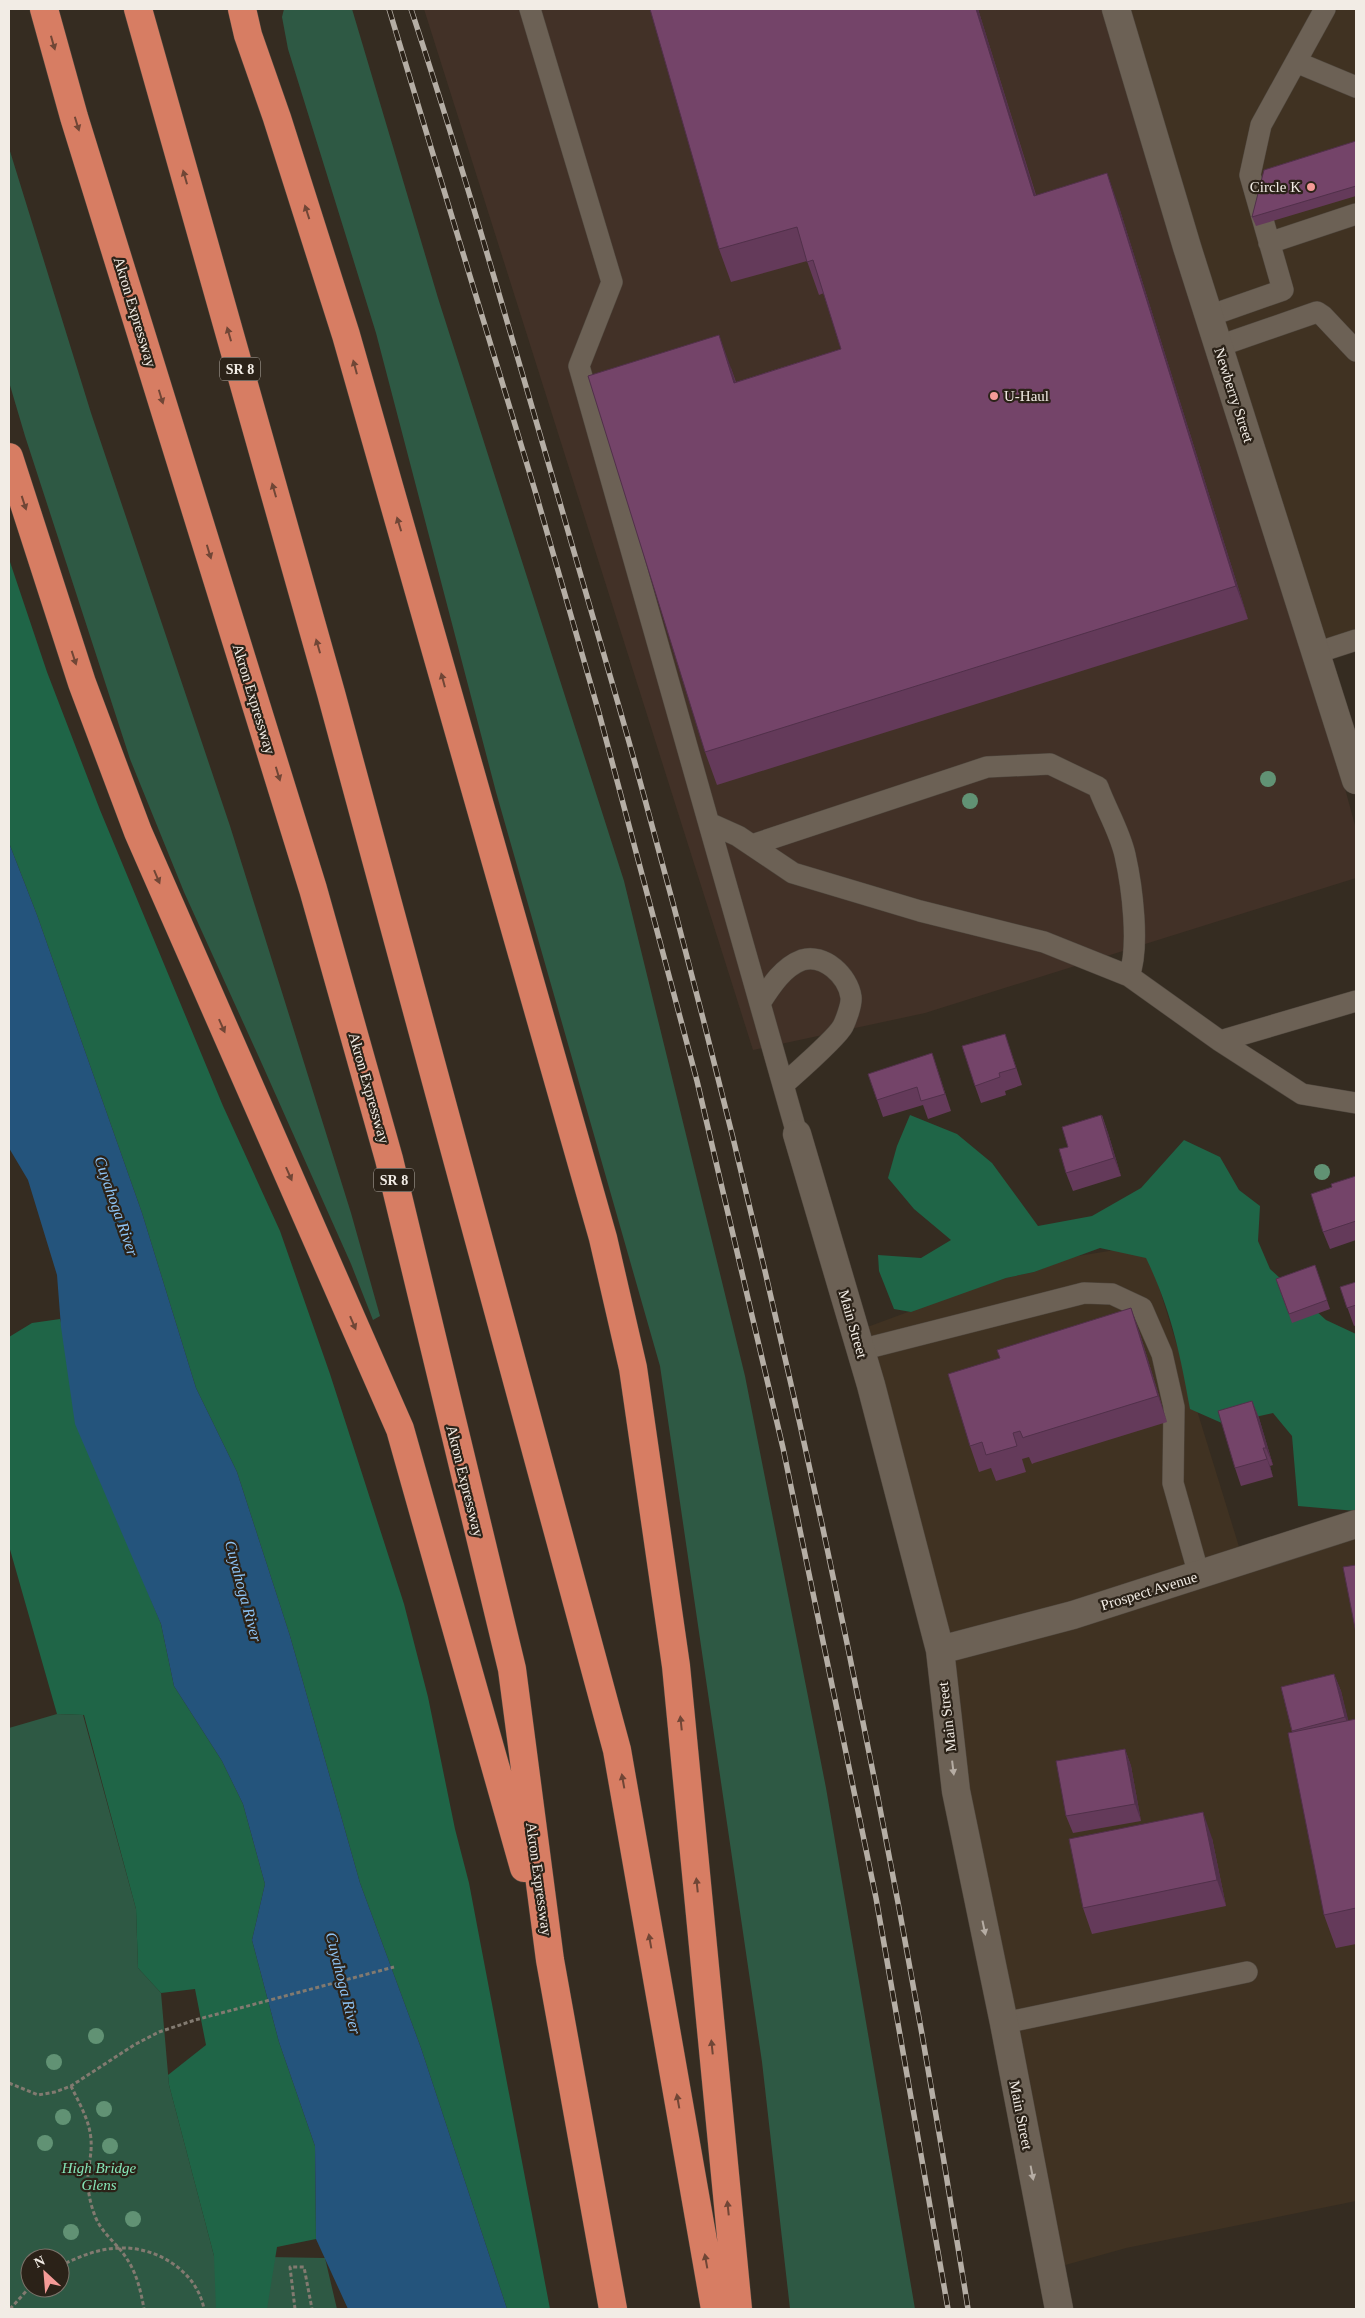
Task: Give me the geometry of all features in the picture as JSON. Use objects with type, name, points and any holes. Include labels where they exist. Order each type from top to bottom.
[{"type":"highway","name":"Akron Expressway","points":[[44,9],[63,78],[313,889],[389,1159],[512,1669],[550,1960],[613,2309]]},
{"type":"highway","name":"SR 8","points":[[138,9],[331,693],[617,1750],[715,2309]]},
{"type":"highway","points":[[242,9],[248,35],[278,118],[346,335],[603,1238],[633,1368],[676,1666],[738,2309]]},
{"type":"highway","points":[[9,457],[82,683],[138,832],[400,1429],[550,1960]]},
{"type":"street","name":"Newberry Street","points":[[1116,9],[1209,316],[1356,780]]},
{"type":"street","name":"Main Street","points":[[797,1134],[860,1350],[940,1650],[956,1791],[1004,2023],[1059,2309]]},
{"type":"street","name":"Prospect Avenue","points":[[940,1650],[1073,1615],[1356,1524]]},
{"type":"lane","points":[[530,9],[612,282],[579,366],[797,1134]]},
{"type":"lane","points":[[1209,316],[1283,290],[1250,174],[1261,125],[1325,9]]},
{"type":"lane","points":[[1296,62],[1356,87]]},
{"type":"lane","points":[[1270,243],[1356,214]]},
{"type":"lane","points":[[1219,346],[1317,312],[1356,351]]},
{"type":"lane","points":[[1316,653],[1356,640]]},
{"type":"lane","points":[[752,845],[987,767],[1050,764],[1098,787],[1125,853],[1134,915],[1133,966],[1129,976]]},
{"type":"lane","points":[[709,823],[738,836],[792,873],[920,911],[1044,942],[1129,976],[1220,1041],[1302,1094],[1356,1103]]},
{"type":"lane","points":[[760,1002],[775,980],[794,964],[804,960],[818,959],[842,974],[851,998],[842,1028],[783,1085]]},
{"type":"lane","points":[[1220,1041],[1356,1001]]},
{"type":"lane","points":[[860,1350],[1084,1293],[1112,1294],[1142,1308],[1162,1354],[1174,1407],[1173,1483],[1199,1576]]},
{"type":"lane","points":[[1004,2023],[1247,1972]]},
{"type":"path","points":[[9,2083],[38,2095],[71,2086],[134,2044],[159,2032],[195,2020],[394,1967]]},
{"type":"path","points":[[71,2086],[88,2124],[91,2140],[88,2176],[90,2197],[95,2217],[106,2236],[118,2248],[132,2268],[140,2288],[144,2309]]},
{"type":"path","points":[[70,2262],[94,2252],[118,2248],[138,2249],[163,2257],[180,2268],[193,2284],[204,2309]]},
{"type":"path","points":[[295,2309],[290,2267],[304,2267],[312,2309]]},
{"type":"path","points":[[10,2309],[20,2298]]},
{"type":"shaded area","points":[[424,9],[1108,9],[1324,711],[1356,829],[1356,878],[925,1013],[753,1050]]},
{"type":"shaded area","points":[[1123,9],[1356,9],[1356,632],[1321,643]]},
{"type":"shaded area","points":[[1146,1245],[1240,1550],[943,1643],[862,1329],[954,1295],[1006,1278],[1034,1272],[1072,1257]]},
{"type":"shaded area","points":[[1356,1524],[1356,2201],[1126,2248],[1051,2269],[940,1650]]},
{"type":"green space","points":[[284,9],[352,9],[438,298],[624,881],[745,1376],[826,1788],[915,2309],[790,2309],[762,2062],[660,1366],[496,792],[376,333],[288,49],[282,17]]},
{"type":"green space","points":[[9,148],[91,413],[230,826],[351,1213],[380,1316],[373,1320],[351,1264],[184,892],[130,759],[25,436],[9,382]]},
{"type":"green space","points":[[9,559],[47,672],[100,810],[223,1106],[280,1231],[330,1374],[404,1604],[428,1697],[455,1829],[469,1883],[550,2309],[507,2309],[421,2048],[360,1883],[290,1636],[237,1472],[196,1388],[142,1213],[37,915],[9,843]]},
{"type":"green space","points":[[910,1115],[957,1134],[992,1163],[1038,1226],[1092,1216],[1141,1188],[1184,1140],[1220,1157],[1239,1190],[1260,1206],[1258,1241],[1270,1269],[1326,1320],[1356,1334],[1356,1511],[1298,1506],[1292,1436],[1273,1413],[1224,1424],[1190,1409],[1174,1332],[1155,1277],[1146,1258],[1100,1248],[1034,1272],[1006,1278],[911,1312],[894,1309],[879,1271],[878,1255],[921,1258],[951,1240],[914,1209],[888,1178],[897,1146]]},
{"type":"green space","points":[[60,1319],[121,1527],[161,1624],[174,1686],[222,1761],[243,1804],[265,1884],[252,1940],[279,2042],[315,2146],[316,2239],[277,2247],[267,2309],[216,2309],[214,2256],[168,2075],[206,2045],[195,1989],[161,1993],[138,1968],[136,1909],[84,1715],[57,1714],[9,1546],[9,1337],[32,1323]]},
{"type":"green space","name":"High Bridge Glens","points":[[57,1714],[83,1715],[136,1909],[138,1968],[161,1993],[169,2085],[214,2256],[325,2258],[337,2309],[9,2309],[9,1728]]},
{"type":"water","name":"Cuyahoga River","points":[[9,843],[37,915],[142,1213],[196,1388],[237,1472],[290,1636],[360,1883],[421,2048],[507,2309],[348,2309],[316,2239],[315,2146],[279,2042],[252,1940],[265,1884],[243,1804],[222,1761],[174,1686],[161,1624],[75,1424],[61,1327],[57,1275],[28,1180],[9,1148]]},
{"type":"building","name":"U-Haul","points":[[650,9],[976,9],[1034,196],[1107,173],[1236,586],[705,752],[588,376],[719,335],[734,383],[841,349],[813,260],[807,262],[797,227],[719,249]]},
{"type":"building","name":"Circle K","points":[[1356,141],[1356,186],[1252,217],[1264,170]]},
{"type":"building","points":[[1005,1034],[1016,1068],[999,1073],[1000,1077],[975,1086],[962,1046]]},
{"type":"building","points":[[932,1053],[945,1094],[921,1101],[917,1087],[877,1100],[868,1074]]},
{"type":"building","points":[[1101,1115],[1114,1158],[1066,1173],[1059,1149],[1068,1147],[1062,1127]]},
{"type":"building","points":[[1356,1176],[1356,1221],[1323,1232],[1311,1194],[1332,1187],[1331,1184]]},
{"type":"building","points":[[1315,1265],[1327,1300],[1289,1314],[1276,1279]]},
{"type":"building","points":[[1356,1282],[1356,1305],[1347,1308],[1340,1287]]},
{"type":"building","points":[[1131,1308],[1158,1396],[1023,1438],[1020,1431],[1013,1433],[1017,1446],[986,1455],[982,1442],[970,1446],[948,1374],[1000,1358],[997,1350]]},
{"type":"building","points":[[1252,1401],[1266,1448],[1263,1448],[1267,1459],[1235,1468],[1218,1411]]},
{"type":"building","points":[[1356,1565],[1356,1633],[1343,1567]]},
{"type":"building","points":[[1334,1674],[1345,1717],[1292,1731],[1281,1687]]},
{"type":"building","points":[[1356,1719],[1356,1908],[1324,1915],[1288,1733]]},
{"type":"building","points":[[1125,1749],[1135,1804],[1066,1816],[1056,1761]]},
{"type":"building","points":[[1203,1812],[1217,1880],[1083,1908],[1069,1839]]},
{"type":"railway","points":[[389,9],[536,494],[599,713],[697,1081],[783,1448],[876,1898],[948,2309]]},
{"type":"railway","points":[[411,9],[489,259],[622,716],[691,973],[739,1162],[826,1542],[865,1733],[902,1925],[968,2309]]},
{"type":"place","name":"Circle K","points":[[1311,187]]},
{"type":"place","name":"U-Haul","points":[[994,396]]}]
